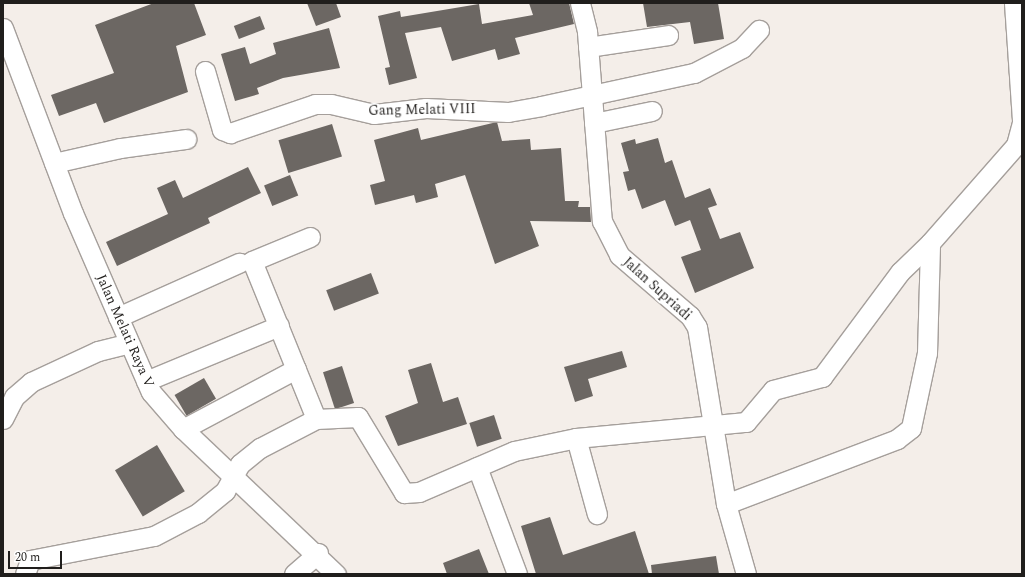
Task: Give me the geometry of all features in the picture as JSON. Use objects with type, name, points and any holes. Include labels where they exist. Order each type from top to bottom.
[{"type":"street","name":"Jalan Supriadi","points":[[580,3],[588,47],[602,221],[607,237],[619,255],[690,316],[697,327],[711,427],[726,504],[746,574]]},
{"type":"street","points":[[28,567],[154,536],[198,513],[225,491],[240,464],[260,448],[316,419],[358,417],[404,493],[419,492],[514,451],[576,438],[711,427],[746,422],[773,390],[822,377],[900,272],[930,243],[1016,145],[1022,121],[1014,3]]},
{"type":"street","name":"Jalan Melati Raya V","points":[[3,28],[54,163],[146,381],[183,429],[318,553],[336,574]]},
{"type":"street","points":[[592,94],[694,73],[742,48],[759,30]]},
{"type":"street","points":[[588,47],[668,35]]},
{"type":"street","name":"Gang Melati VIII","points":[[205,71],[222,130],[230,133],[315,104],[331,104],[374,114],[426,108],[508,112],[592,94]]},
{"type":"street","points":[[594,123],[652,111]]},
{"type":"street","points":[[54,163],[120,148],[186,139]]},
{"type":"street","points":[[310,237],[252,258],[316,419]]},
{"type":"street","points":[[726,504],[897,439],[911,428],[927,352],[930,243]]},
{"type":"street","points":[[118,317],[239,263]]},
{"type":"street","points":[[146,381],[279,326]]},
{"type":"street","points":[[3,418],[14,397],[31,382],[98,351],[129,342]]},
{"type":"street","points":[[183,429],[296,369]]},
{"type":"street","points":[[576,438],[596,514]]},
{"type":"street","points":[[476,467],[517,574]]},
{"type":"street","points":[[294,574],[318,553]]},
{"type":"building","points":[[154,3],[194,3],[206,35],[176,46],[188,92],[104,123],[96,103],[59,116],[51,95],[114,73],[95,25]]},
{"type":"building","points":[[307,3],[336,3],[341,17],[316,26]]},
{"type":"building","points":[[529,3],[569,3],[574,24],[515,38],[520,54],[498,60],[495,49],[452,61],[441,27],[405,33],[417,78],[389,85],[385,68],[390,67],[378,16],[400,11],[401,17],[479,4],[482,24],[533,15]]},
{"type":"building","points":[[643,3],[718,3],[724,39],[694,44],[690,22],[647,27]]},
{"type":"building","points":[[260,16],[265,29],[239,39],[234,26]]},
{"type":"building","points":[[329,28],[340,68],[283,78],[257,88],[259,94],[235,101],[221,54],[245,47],[250,64],[276,54],[273,43]]},
{"type":"building","points":[[497,122],[502,141],[530,139],[531,150],[561,148],[565,201],[579,201],[578,207],[590,207],[591,222],[530,221],[539,246],[495,264],[465,175],[435,184],[438,197],[416,203],[414,195],[375,205],[370,185],[385,181],[374,140],[418,128],[421,140]]},
{"type":"building","points":[[332,124],[342,157],[288,173],[278,140]]},
{"type":"building","points":[[658,138],[665,163],[672,160],[685,198],[710,188],[717,205],[708,208],[720,239],[740,232],[754,268],[695,293],[681,257],[701,250],[690,220],[675,226],[665,200],[642,209],[635,189],[628,191],[623,172],[629,171],[621,143],[635,139],[636,144]]},
{"type":"building","points":[[248,167],[261,193],[208,218],[210,223],[117,266],[106,242],[168,214],[157,188],[175,180],[183,198]]},
{"type":"building","points":[[290,175],[298,195],[272,206],[264,185]]},
{"type":"building","points":[[371,273],[379,294],[334,311],[326,290]]},
{"type":"building","points":[[622,351],[627,367],[588,379],[593,396],[575,402],[564,367]]},
{"type":"building","points":[[431,363],[443,402],[458,397],[467,424],[398,446],[385,416],[418,403],[408,370]]},
{"type":"building","points":[[342,366],[354,403],[335,409],[323,372]]},
{"type":"building","points":[[204,378],[216,399],[187,416],[175,395]]},
{"type":"building","points":[[494,415],[502,439],[477,447],[469,423]]},
{"type":"building","points":[[157,445],[185,491],[143,517],[115,470]]},
{"type":"building","points":[[550,517],[563,555],[635,531],[649,574],[536,574],[521,526]]},
{"type":"building","points":[[479,549],[489,574],[447,574],[443,563]]},
{"type":"building","points":[[716,556],[719,574],[652,574],[651,565]]}]
